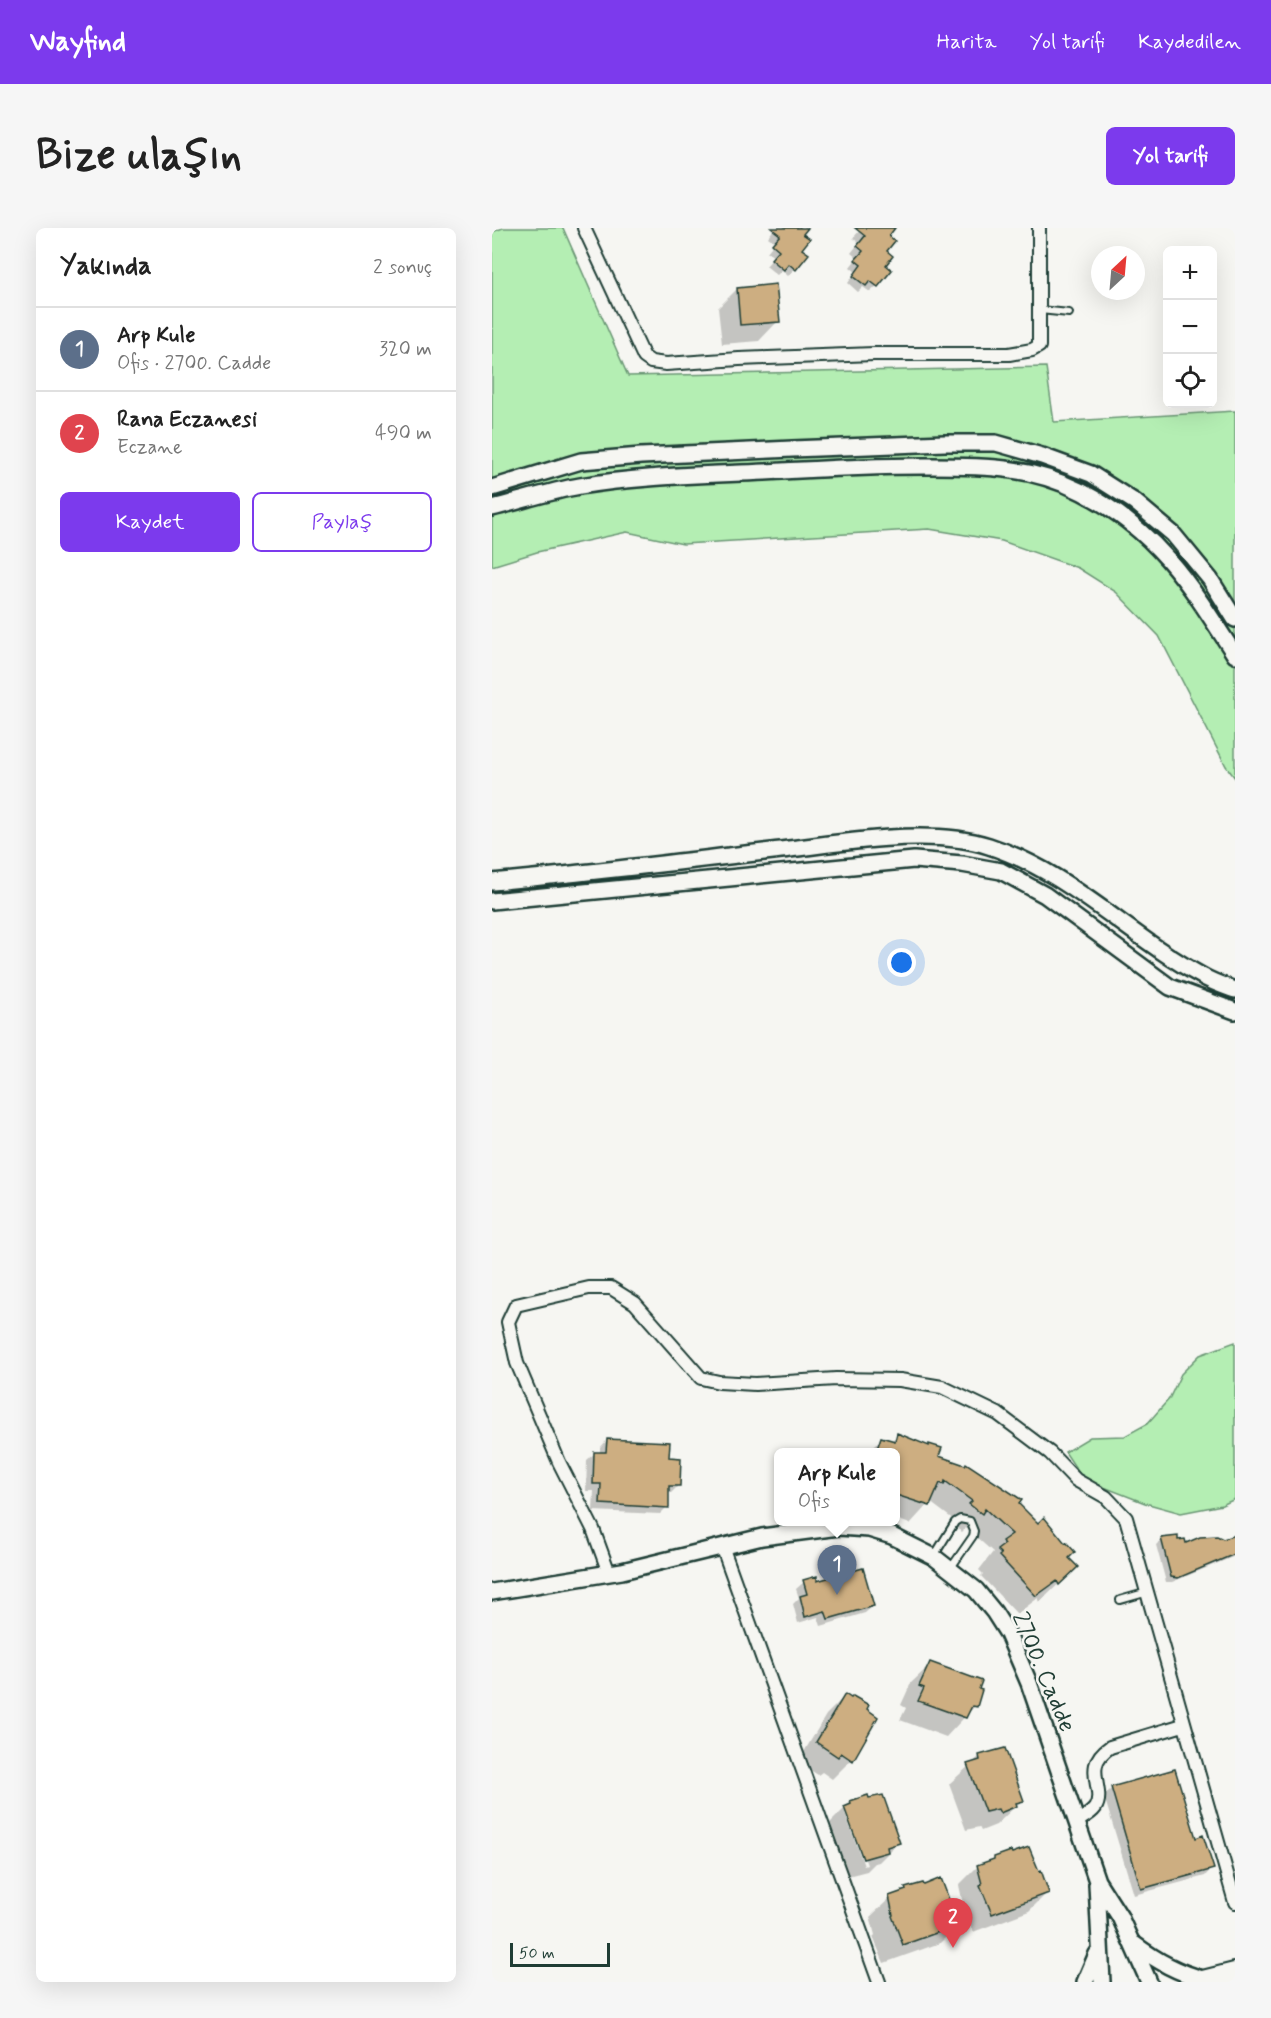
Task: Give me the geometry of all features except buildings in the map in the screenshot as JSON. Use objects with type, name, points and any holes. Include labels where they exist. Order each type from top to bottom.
[{"type":"highway","points":[[1203,1981],[1235,1972]]},
{"type":"street","points":[[584,228],[644,357],[651,362],[666,364],[874,354],[1009,354],[1032,350],[1039,346],[1039,228]]},
{"type":"street","points":[[492,488],[581,461],[862,446],[996,443],[1042,456],[1091,474],[1135,502],[1173,534],[1210,579],[1235,619]]},
{"type":"street","points":[[492,508],[577,486],[696,476],[874,466],[994,466],[1034,473],[1081,492],[1142,531],[1175,566],[1235,655]]},
{"type":"street","points":[[492,882],[883,839],[952,839],[988,846],[1032,864],[1075,888],[1146,940],[1202,976],[1235,990]]},
{"type":"street","points":[[492,901],[915,860],[962,864],[1001,871],[1045,895],[1170,987],[1235,1011]]},
{"type":"street","points":[[609,1573],[593,1529],[559,1462],[517,1363],[508,1322],[516,1305],[589,1288],[611,1288],[635,1304],[701,1378],[719,1382],[755,1384],[836,1379],[900,1380],[942,1387],[998,1414],[1050,1453],[1076,1480],[1106,1497],[1126,1518],[1235,1902]]},
{"type":"street","name":"2700. Cadde","points":[[492,1592],[609,1573],[722,1546],[802,1531],[839,1527],[869,1529],[892,1536],[934,1557],[976,1590],[1008,1634],[1029,1683],[1097,1881],[1120,1917],[1149,1982]]},
{"type":"street","points":[[722,1546],[879,1982]]},
{"type":"street","points":[[1076,1822],[1094,1809],[1098,1801],[1095,1766],[1100,1754],[1110,1747],[1183,1725]]},
{"type":"street","name":"2700. Cadde","points":[[1097,1881],[1101,1982]]},
{"type":"street","points":[[1132,1942],[1150,1956],[1180,1973],[1203,1981]]},
{"type":"street","points":[[1085,1982],[1100,1948]]},
{"type":"lane","points":[[1040,310],[1069,313]]},
{"type":"lane","points":[[934,1557],[955,1522],[965,1519],[970,1521],[974,1531],[973,1536],[950,1569]]},
{"type":"lane","points":[[1120,1600],[1148,1592]]},
{"type":"green space","points":[[503,228],[563,228],[628,376],[1046,367],[1054,422],[1235,411],[1235,778],[1226,766],[1159,636],[1116,592],[1078,568],[1002,541],[929,529],[683,544],[627,532],[537,552],[492,566],[492,232]]},
{"type":"green space","points":[[1235,1342],[1235,1499],[1222,1505],[1181,1513],[1145,1503],[1083,1479],[1065,1452],[1090,1437],[1125,1436],[1147,1424],[1169,1399],[1181,1374],[1200,1355]]},
{"type":"place","name":"Arp Kule","points":[[837,1595]]},
{"type":"place","name":"Rana Eczanesi","points":[[953,1948]]}]
